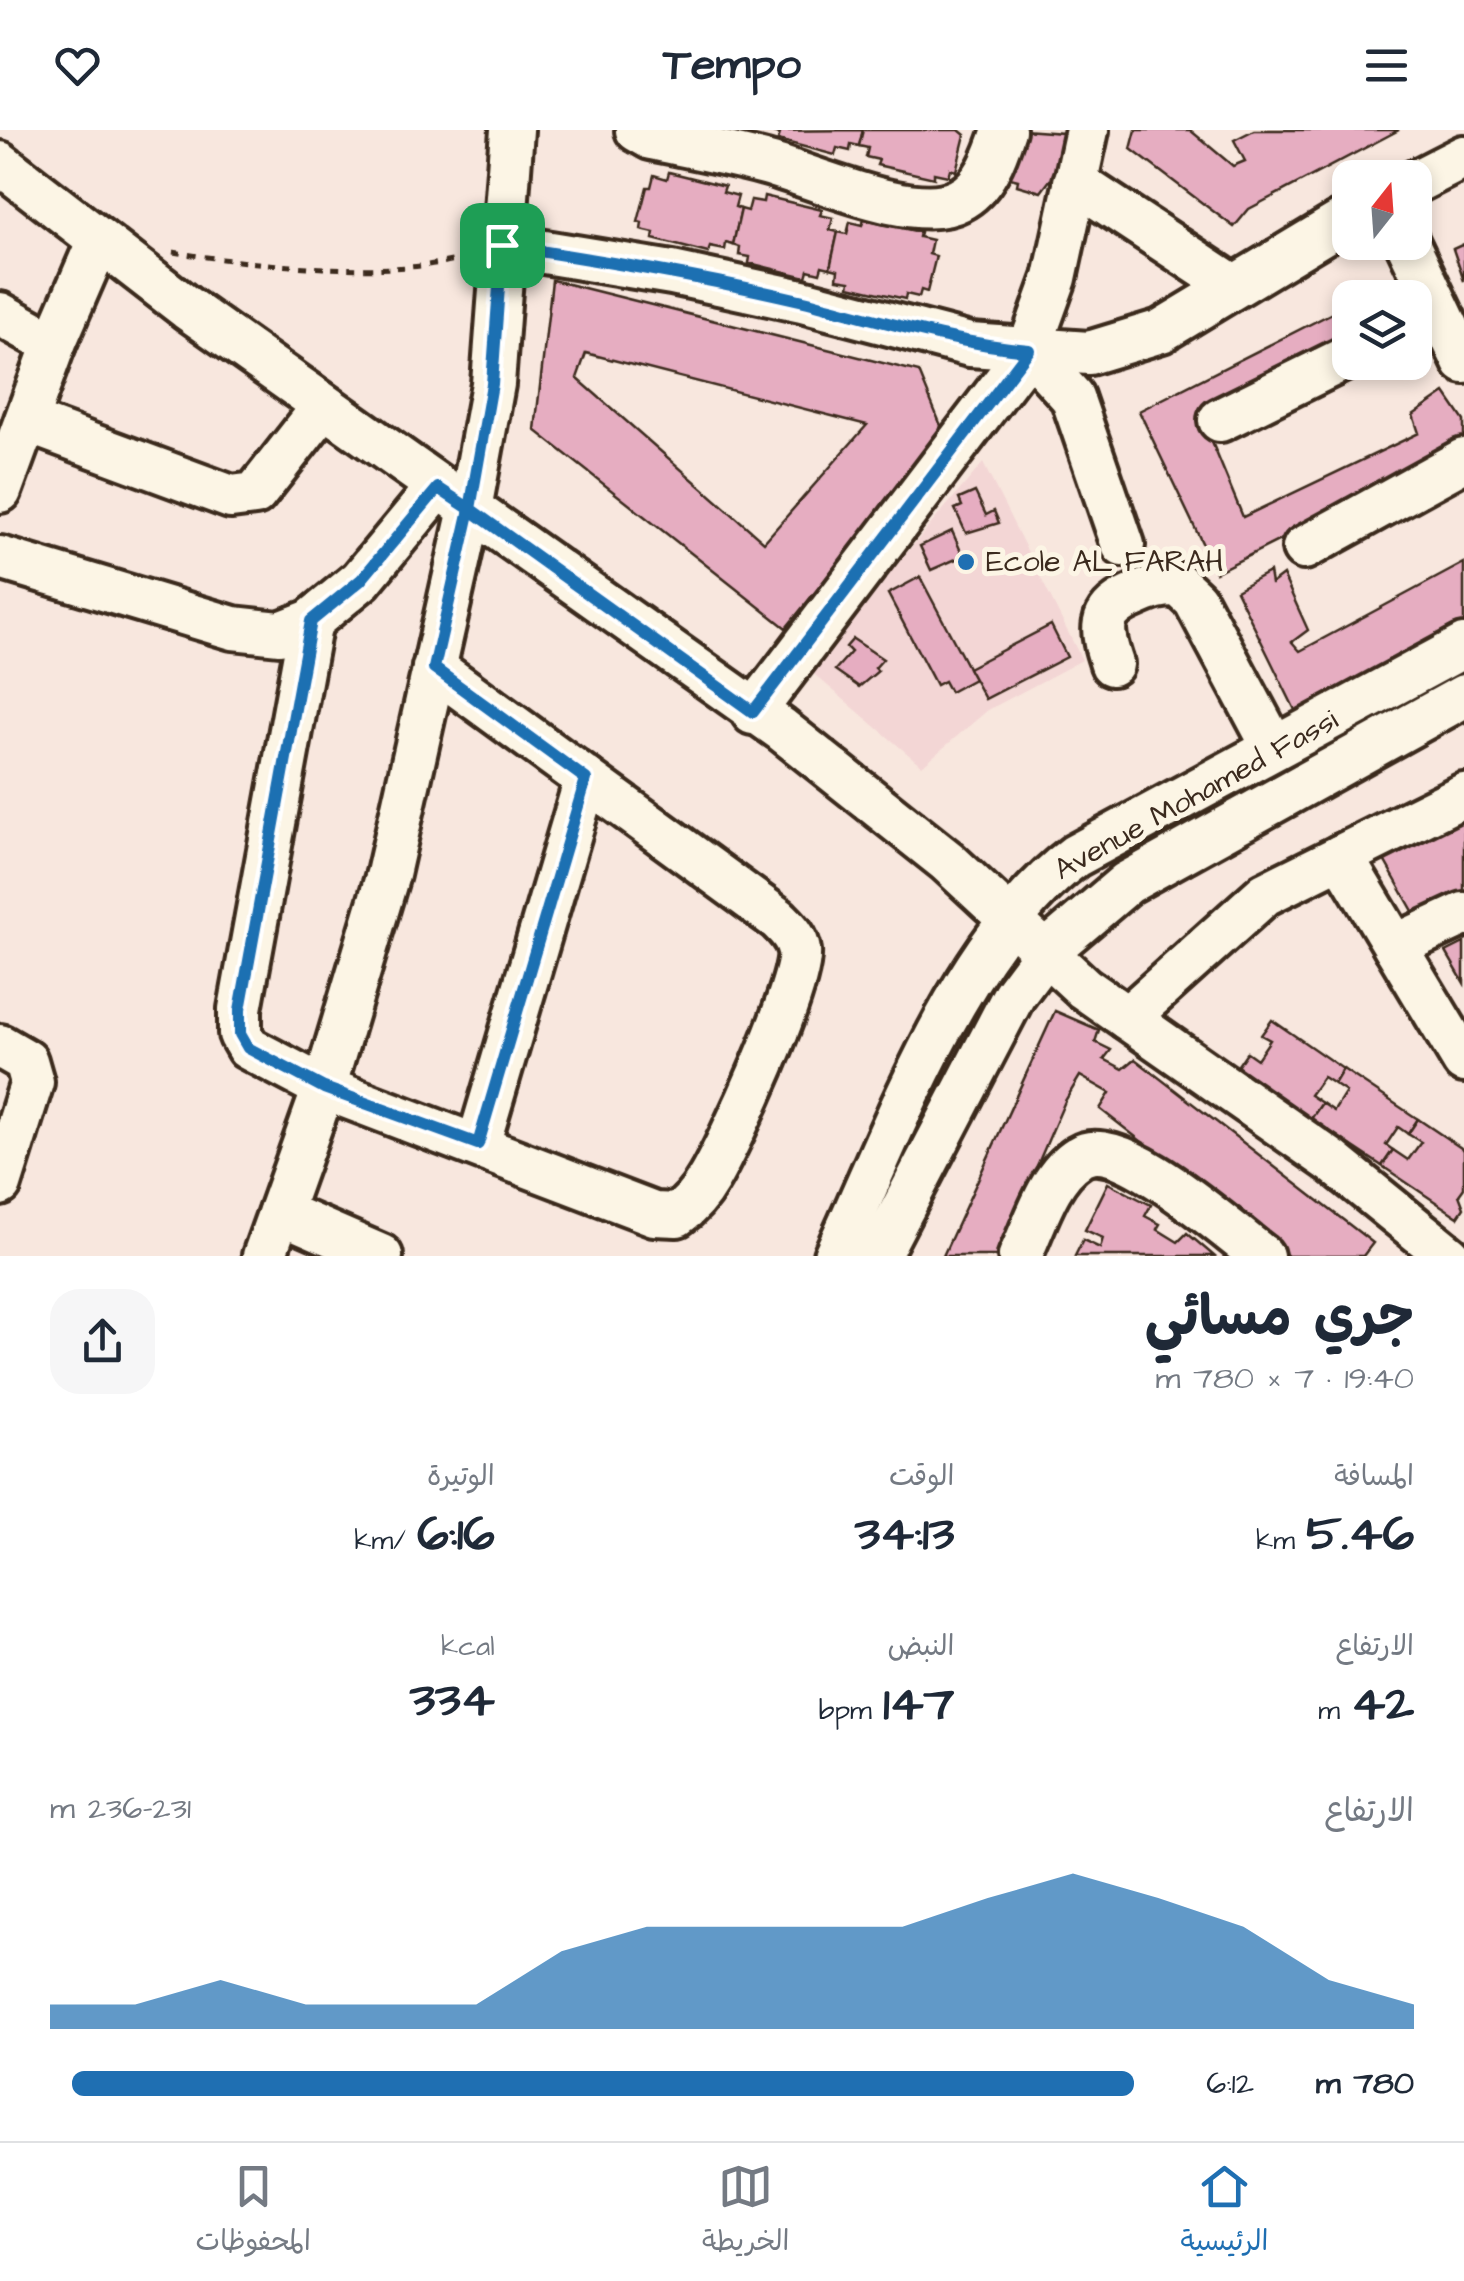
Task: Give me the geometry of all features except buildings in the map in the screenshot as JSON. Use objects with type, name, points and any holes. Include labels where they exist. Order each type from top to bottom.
[{"type":"street","points":[[264,1256],[324,1088],[388,874],[434,668],[454,498],[492,384],[512,130]]},
{"type":"street","points":[[638,130],[651,138],[765,163],[910,205],[937,207],[959,201],[972,190],[990,167],[1004,130]]},
{"type":"street","points":[[753,712],[1029,350],[1054,278],[1087,130]]},
{"type":"street","points":[[1432,173],[1464,157]]},
{"type":"street","points":[[0,163],[324,406],[753,712],[947,861],[1084,988],[1333,1162],[1424,1248]]},
{"type":"street","points":[[1075,182],[1232,286]]},
{"type":"street","points":[[502,245],[728,285],[970,345],[1089,353],[1161,331],[1332,228]]},
{"type":"street","points":[[0,491],[54,344],[99,240]]},
{"type":"street","points":[[1415,260],[1464,362]]},
{"type":"street","points":[[0,314],[54,344]]},
{"type":"street","points":[[1029,350],[1072,396],[1123,545]]},
{"type":"street","points":[[1220,420],[1332,365]]},
{"type":"street","points":[[26,421],[231,496],[256,494],[324,406]]},
{"type":"street","points":[[1304,548],[1464,460]]},
{"type":"street","points":[[0,558],[233,628],[280,634],[311,621],[454,498]]},
{"type":"street","points":[[1112,664],[1102,636],[1103,618],[1112,605],[1159,584],[1179,585],[1195,600],[1274,748]]},
{"type":"street","points":[[311,621],[240,1010],[240,1034],[248,1048],[324,1088],[654,1214],[677,1215],[696,1198],[720,1157],[794,982],[799,951],[794,936],[778,919],[434,668]]},
{"type":"street","name":"Avenue Mohamed Fassi","points":[[835,1256],[958,999],[1011,918],[1051,873],[1075,856],[1464,646]]},
{"type":"street","name":"Avenue Mohamed Fassi","points":[[878,1256],[1014,996],[1046,952],[1126,882],[1464,696]]},
{"type":"street","points":[[478,1144],[586,779]]},
{"type":"street","points":[[1127,1018],[1265,894],[1464,795]]},
{"type":"street","points":[[1341,856],[1464,1061]]},
{"type":"street","points":[[1395,946],[1464,914]]},
{"type":"street","points":[[0,1046],[26,1061],[32,1082],[0,1184]]},
{"type":"street","points":[[1020,1256],[1063,1170],[1080,1155],[1096,1151],[1139,1165],[1262,1256]]},
{"type":"street","points":[[280,1212],[381,1256]]},
{"type":"path","points":[[170,252],[384,266],[442,265],[502,245]]},
{"type":"shaded area","name":"Ecole AL FARAH","points":[[983,463],[1082,660],[988,710],[922,766],[808,669]]},
{"type":"place","name":"Ecole AL FARAH","points":[[966,562]]},
{"type":"route","points":[[502,245],[492,384],[470,509],[438,488],[361,580],[311,621],[240,1010],[240,1034],[248,1048],[324,1088],[478,1144],[586,779],[434,668],[470,509],[753,712],[778,685],[809,637],[1029,350],[970,345],[802,301],[672,273],[502,245]]}]
